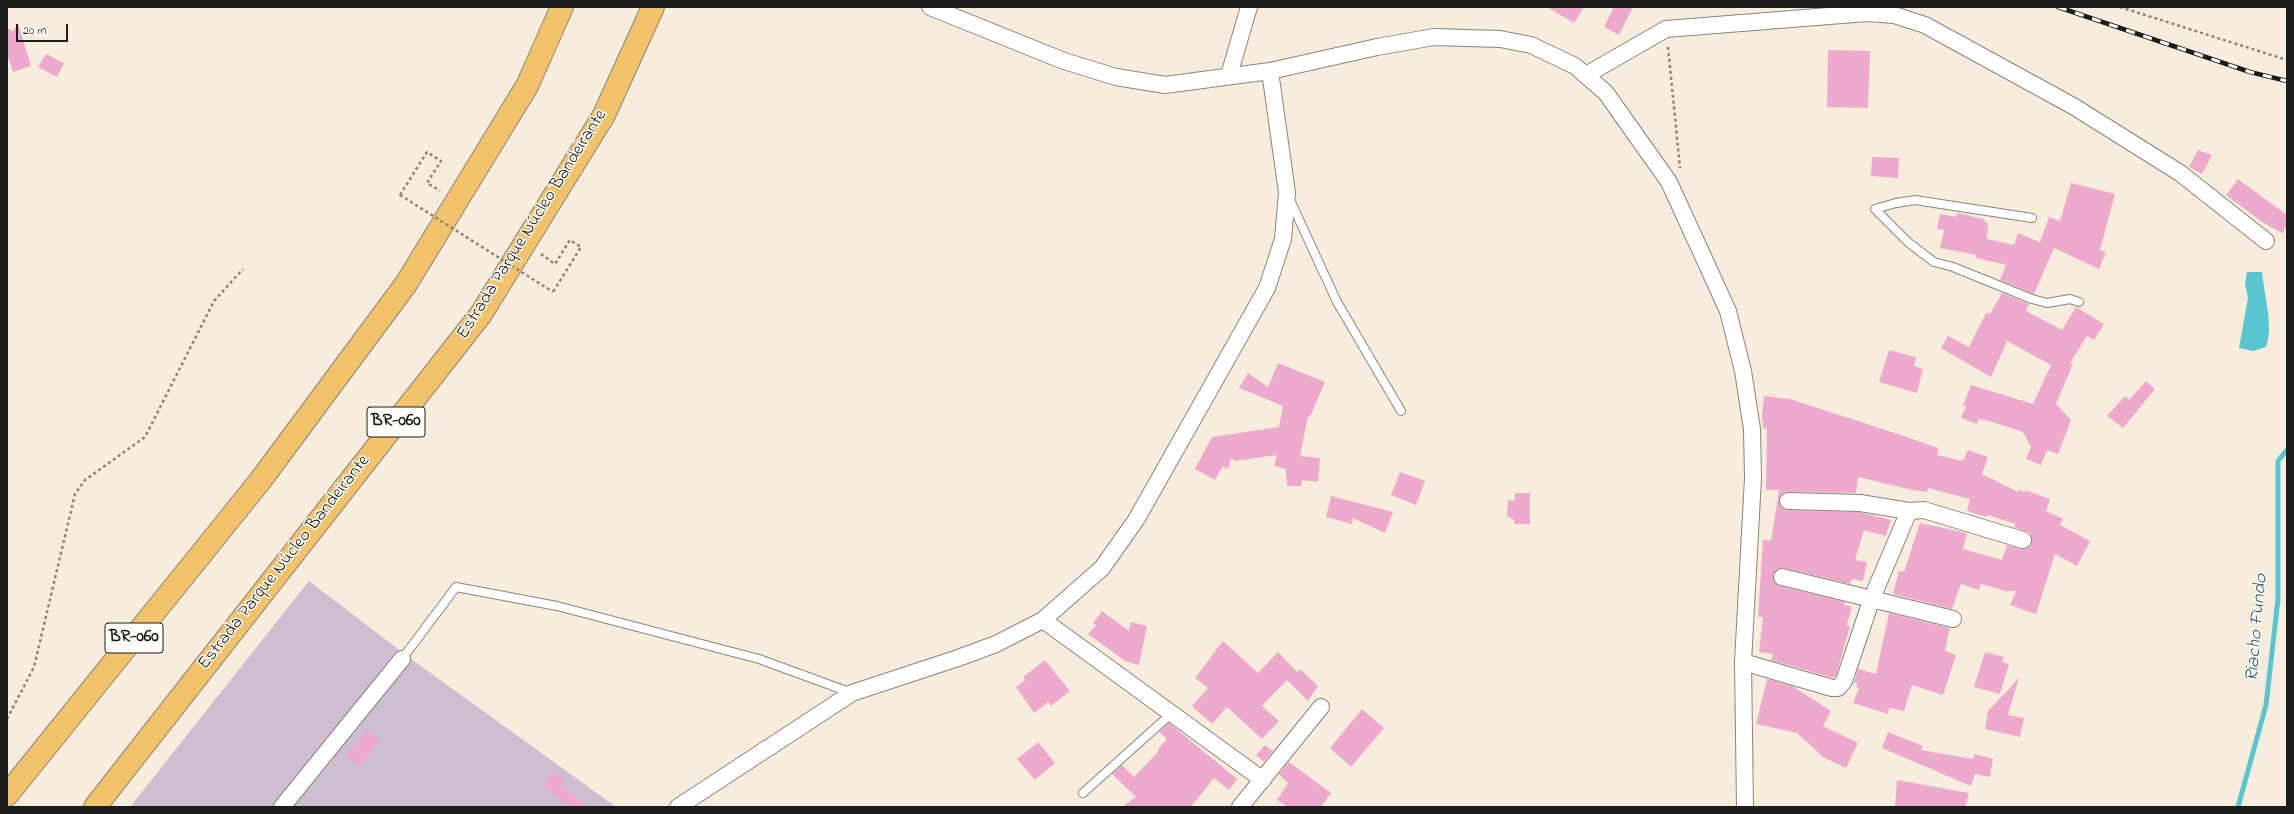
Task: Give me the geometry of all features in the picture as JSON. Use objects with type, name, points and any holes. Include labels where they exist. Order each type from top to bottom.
[{"type":"highway","name":"BR-060","points":[[7,795],[260,481],[406,284],[527,86],[562,7]]},
{"type":"highway","name":"Estrada Parque Núcleo Bandeirante","points":[[95,807],[481,314],[604,116],[653,7]]},
{"type":"street","points":[[930,7],[1064,62],[1116,77],[1165,85],[1270,70],[1377,47],[1441,37],[1500,39],[1531,45],[1576,66],[1606,93],[1661,168],[1728,311],[1744,372],[1752,429],[1753,478],[1743,662],[1745,807]]},
{"type":"street","points":[[1229,75],[1249,7]]},
{"type":"street","points":[[1586,75],[1666,29],[1867,13],[1894,15],[1925,25],[2073,106],[2180,173],[2266,241]]},
{"type":"street","points":[[678,807],[852,693],[996,644],[1043,620],[1102,568],[1136,520],[1267,288],[1283,239],[1287,193],[1270,70]]},
{"type":"street","points":[[1788,500],[1860,503],[1909,511],[1924,510],[2023,540]]},
{"type":"street","points":[[1743,662],[1832,688],[1838,688],[1844,681],[1872,598],[1909,511]]},
{"type":"street","points":[[1782,577],[1953,619]]},
{"type":"street","points":[[1043,620],[1263,780]]},
{"type":"street","points":[[282,807],[402,659]]},
{"type":"street","points":[[1240,807],[1321,707]]},
{"type":"lane","points":[[1287,193],[1337,302],[1401,411]]},
{"type":"lane","points":[[2032,218],[1915,200],[1896,203],[1875,210],[1909,243],[1934,262],[1953,267],[2032,299],[2047,303],[2070,299],[2080,302]]},
{"type":"lane","points":[[402,659],[456,587],[557,606],[759,659],[852,693]]},
{"type":"lane","points":[[1083,793],[1172,713]]},
{"type":"path","points":[[2120,7],[2287,60]]},
{"type":"path","points":[[1666,29],[1680,172]]},
{"type":"path","points":[[427,183],[441,161],[427,152],[400,195],[553,292],[581,248],[570,240],[555,264]]},
{"type":"path","points":[[7,719],[34,667],[75,494],[85,480],[145,437],[214,301],[243,269]]},
{"type":"shaded area","points":[[309,581],[411,659],[616,807],[130,807]]},
{"type":"water","points":[[2247,272],[2262,272],[2269,320],[2266,347],[2253,351],[2239,348],[2248,298],[2245,284]]},
{"type":"building","points":[[1547,7],[1584,7],[1574,23]]},
{"type":"building","points":[[1614,7],[1633,7],[1619,35],[1604,27]]},
{"type":"building","points":[[18,23],[31,66],[13,72],[7,54],[7,28],[13,31]]},
{"type":"building","points":[[1828,50],[1870,51],[1868,108],[1827,107]]},
{"type":"building","points":[[46,54],[64,63],[57,77],[38,67]]},
{"type":"building","points":[[2198,150],[2212,155],[2202,174],[2189,167]]},
{"type":"building","points":[[1872,157],[1899,158],[1898,178],[1871,176]]},
{"type":"building","points":[[2238,179],[2287,215],[2287,226],[2282,233],[2262,222],[2226,195]]},
{"type":"building","points":[[2071,183],[2115,194],[2100,250],[2106,252],[2099,269],[2054,248],[2034,294],[2000,280],[2006,265],[1976,258],[1976,255],[1940,248],[1944,230],[1937,229],[1940,214],[1956,217],[1957,213],[1983,219],[1988,224],[1987,239],[2014,245],[2018,233],[2040,242],[2049,217],[2060,221]]},
{"type":"building","points":[[2002,293],[2029,304],[2026,311],[2062,330],[2076,307],[2104,324],[2094,340],[2087,336],[2070,363],[2073,364],[2056,404],[2071,420],[2058,454],[2047,450],[2041,465],[2026,459],[2031,447],[2023,432],[1989,421],[1979,419],[1977,424],[1961,418],[1966,406],[1963,405],[1971,385],[2033,404],[2051,365],[2007,341],[1991,377],[1941,348],[1948,336],[1969,347],[1986,313],[1990,314]]},
{"type":"building","points":[[1889,350],[1916,357],[1914,366],[1923,369],[1917,393],[1879,382]]},
{"type":"building","points":[[1278,363],[1325,382],[1310,417],[1308,416],[1300,456],[1320,458],[1318,482],[1302,480],[1301,486],[1287,486],[1286,469],[1274,466],[1277,455],[1235,461],[1231,458],[1228,469],[1223,466],[1215,480],[1195,469],[1212,437],[1279,427],[1283,406],[1239,388],[1248,373],[1268,387]]},
{"type":"building","points":[[2146,381],[2155,389],[2123,428],[2107,416],[2125,396],[2129,400]]},
{"type":"building","points":[[1764,396],[1790,399],[1904,436],[1938,448],[1937,455],[1963,461],[1968,450],[1988,457],[1982,474],[2018,492],[2019,490],[2025,492],[2025,490],[2050,499],[2046,511],[2063,519],[2060,525],[2090,541],[2077,566],[2055,554],[2036,614],[2010,605],[2016,591],[2005,591],[1981,584],[1979,590],[1961,584],[1952,609],[1893,594],[1899,571],[1904,572],[1920,523],[1967,533],[1963,549],[2002,560],[2007,545],[2021,549],[2030,547],[2032,538],[2030,533],[2014,527],[2016,524],[1988,515],[1987,517],[1967,511],[1970,499],[1928,488],[1927,492],[1858,477],[1856,493],[1784,492],[1779,501],[1783,509],[1859,512],[1891,520],[1886,536],[1864,530],[1855,560],[1867,562],[1863,581],[1852,579],[1850,584],[1784,568],[1779,568],[1773,574],[1773,580],[1780,586],[1845,602],[1844,605],[1852,607],[1847,625],[1850,626],[1836,676],[1833,678],[1771,660],[1773,654],[1759,652],[1763,617],[1758,617],[1763,540],[1771,541],[1779,490],[1766,490],[1767,429],[1763,428],[1762,416]]},
{"type":"building","points":[[1400,472],[1425,481],[1416,505],[1391,495]]},
{"type":"building","points":[[1515,493],[1530,493],[1530,524],[1514,524],[1514,520],[1507,516],[1508,500],[1515,501]]},
{"type":"building","points":[[1331,496],[1393,512],[1385,533],[1353,518],[1352,524],[1326,517]]},
{"type":"building","points":[[1102,611],[1129,631],[1131,622],[1147,626],[1139,665],[1125,661],[1088,634],[1096,625],[1093,623]]},
{"type":"building","points":[[1889,613],[1950,628],[1945,651],[1956,655],[1943,695],[1912,685],[1904,711],[1889,708],[1888,714],[1853,703],[1859,688],[1856,687],[1858,683],[1854,683],[1858,669],[1876,674]]},
{"type":"building","points":[[1223,641],[1258,673],[1278,652],[1297,672],[1300,669],[1318,686],[1308,701],[1287,680],[1262,706],[1279,721],[1262,739],[1227,707],[1212,724],[1192,706],[1208,688],[1195,678]]},
{"type":"building","points":[[1985,652],[2004,657],[2002,662],[2009,664],[2000,694],[1974,687]]},
{"type":"building","points":[[1045,660],[1070,691],[1051,706],[1048,702],[1034,713],[1016,687],[1025,680],[1023,677]]},
{"type":"building","points":[[2019,678],[2008,715],[2024,718],[2020,737],[1985,729],[1988,711]]},
{"type":"building","points":[[1767,679],[1792,686],[1831,711],[1823,726],[1858,743],[1846,768],[1823,757],[1797,733],[1756,724]]},
{"type":"building","points":[[1362,709],[1384,728],[1351,767],[1330,748]]},
{"type":"building","points":[[1169,723],[1237,779],[1229,790],[1214,778],[1191,807],[1122,807],[1136,797],[1112,774],[1122,765],[1134,777],[1159,751],[1158,749],[1167,739],[1159,732]]},
{"type":"building","points":[[367,730],[380,740],[360,766],[346,756]]},
{"type":"building","points":[[1888,732],[1923,746],[1921,750],[1973,759],[1975,754],[1993,759],[1990,777],[1975,774],[1971,786],[1882,748]]},
{"type":"building","points":[[1038,742],[1055,763],[1035,780],[1017,759]]},
{"type":"building","points":[[1265,745],[1273,751],[1264,762],[1256,755]]},
{"type":"building","points":[[1289,762],[1331,793],[1321,807],[1288,807],[1277,800],[1288,783],[1279,774]]},
{"type":"building","points":[[553,772],[564,781],[562,784],[588,807],[570,807],[543,786]]},
{"type":"building","points":[[1897,780],[1969,793],[1965,807],[1895,807]]},
{"type":"waterway","name":"Riacho Fundo","points":[[2238,807],[2266,705],[2278,599],[2278,461],[2287,450]]},
{"type":"railway","points":[[2058,7],[2250,72],[2287,81]]}]
